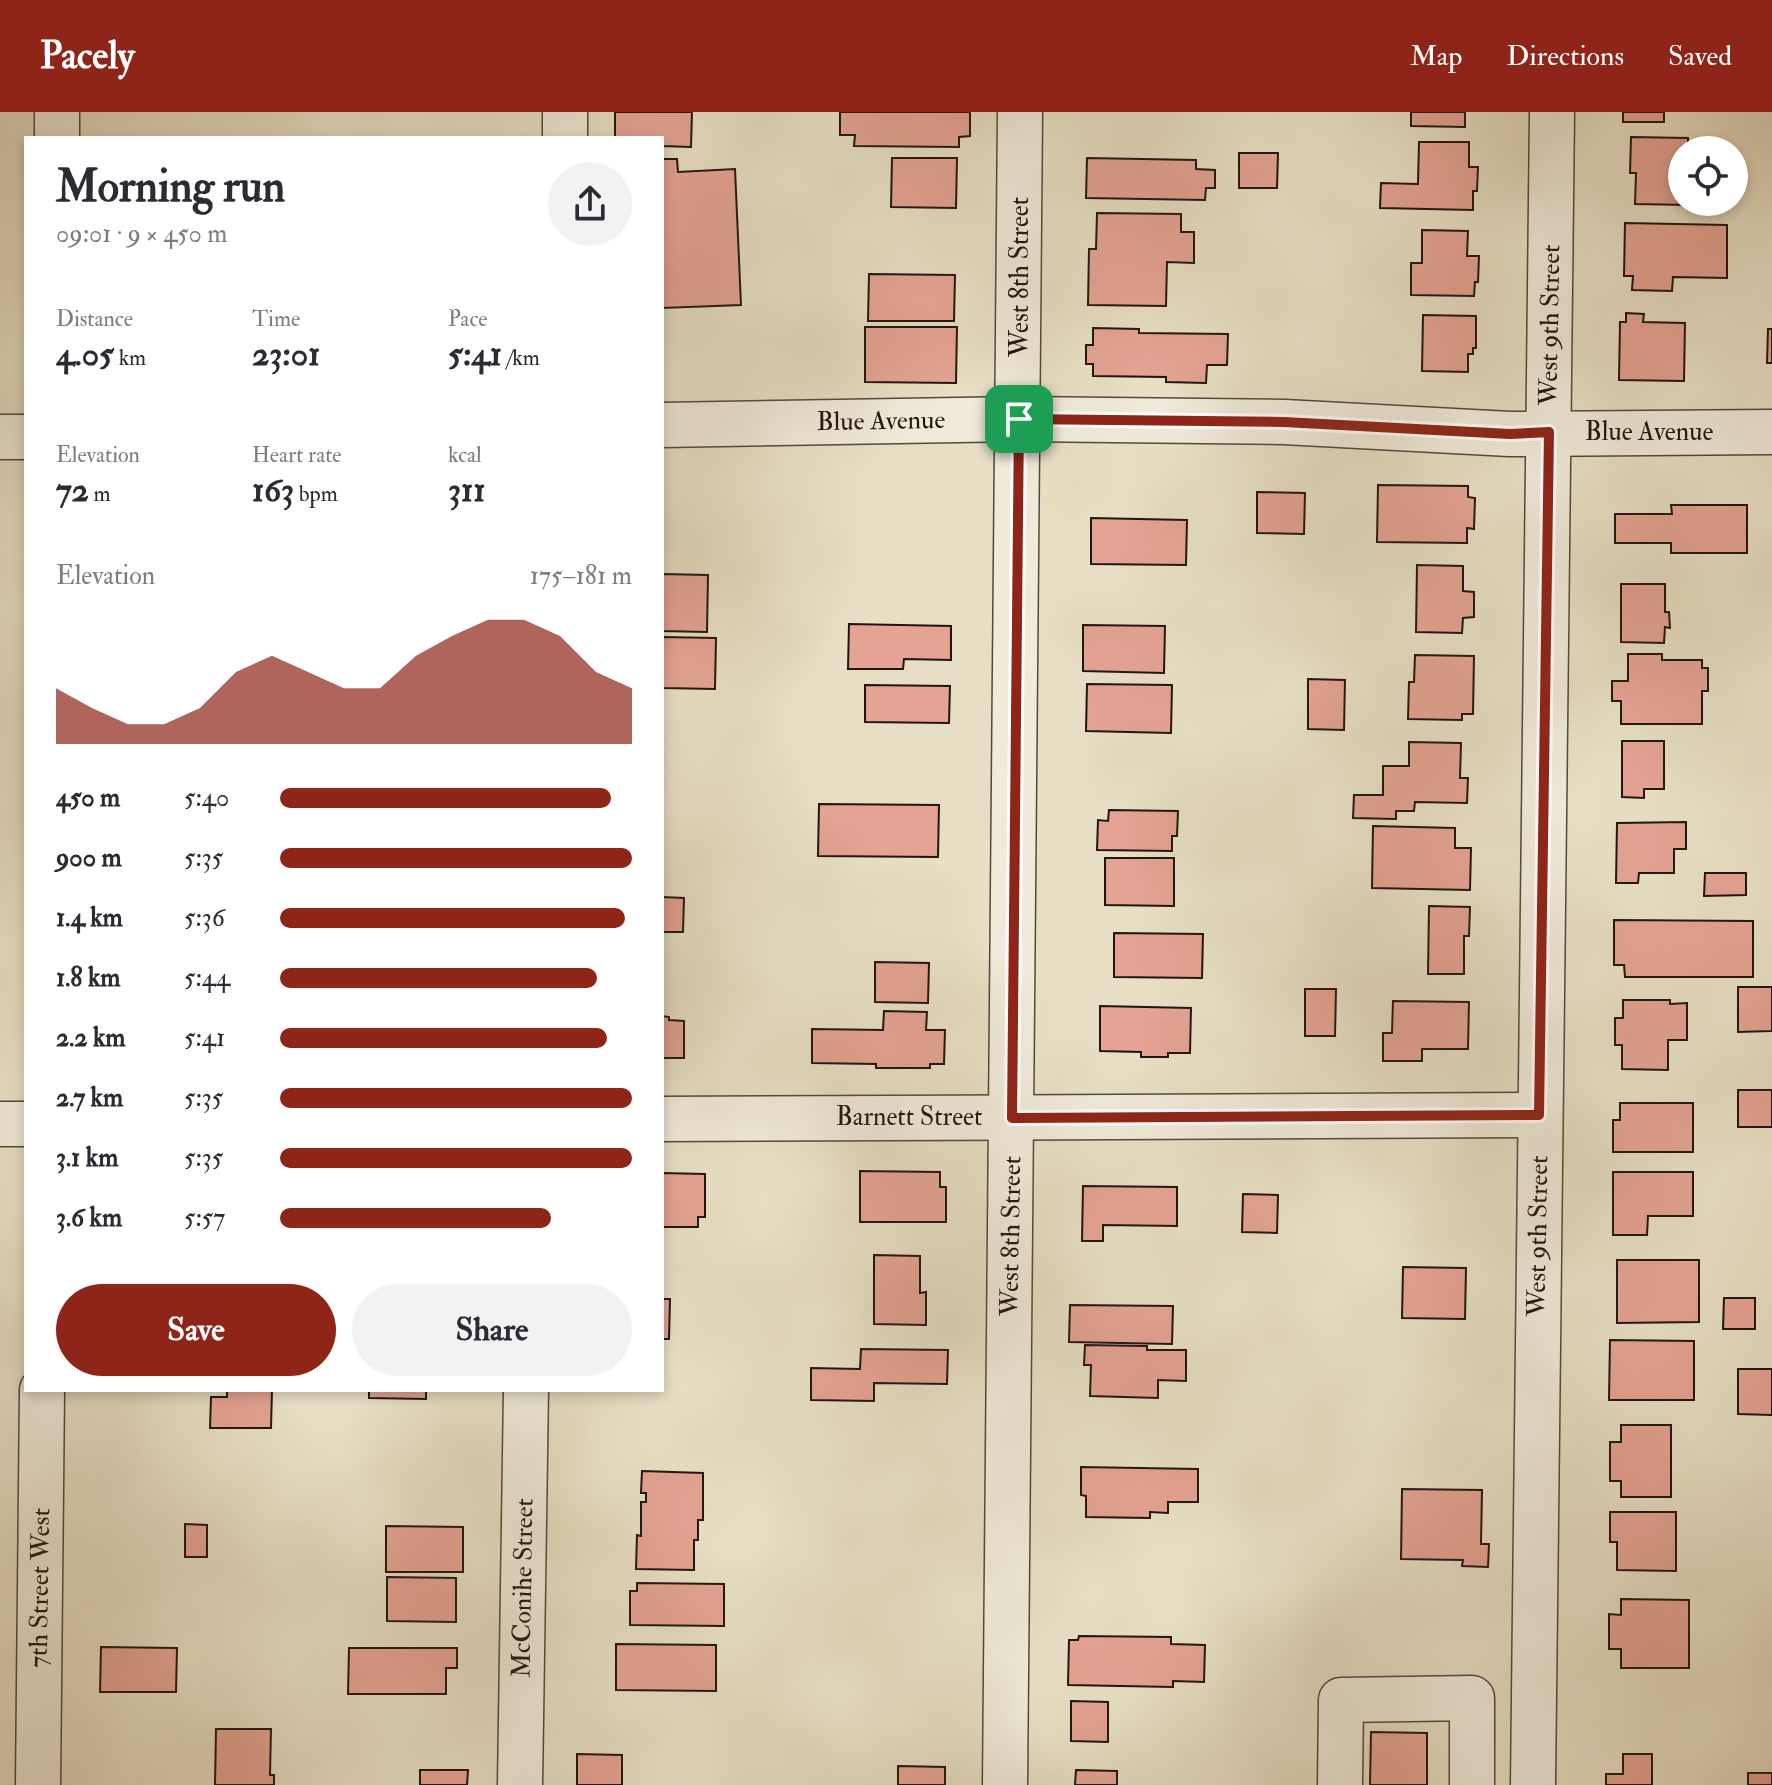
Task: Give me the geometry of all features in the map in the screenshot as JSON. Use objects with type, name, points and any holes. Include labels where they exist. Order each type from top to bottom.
[{"type":"street","points":[[57,112],[57,136]]},
{"type":"street","points":[[565,112],[565,136]]},
{"type":"street","name":"West 8th Street","points":[[1005,1785],[1020,112]]},
{"type":"street","name":"West 9th Street","points":[[1533,1770],[1552,112]]},
{"type":"street","name":"Blue Avenue","points":[[664,425],[1019,419],[1284,422],[1510,434],[1772,432]]},
{"type":"street","points":[[0,437],[24,437]]},
{"type":"street","name":"Barnett Street","points":[[664,1119],[1539,1115]]},
{"type":"street","points":[[0,1124],[24,1124]]},
{"type":"street","name":"7th Street West","points":[[38,1785],[42,1392]]},
{"type":"street","name":"McConihe Street","points":[[520,1785],[526,1392]]},
{"type":"street","points":[[1340,1785],[1341,1700],[1472,1698],[1473,1770],[1533,1770]]},
{"type":"building","points":[[615,112],[692,112],[691,147],[664,146],[664,136],[615,136]]},
{"type":"building","points":[[840,112],[970,112],[970,136],[959,137],[959,147],[854,146],[855,135],[840,135]]},
{"type":"building","points":[[1411,112],[1465,112],[1465,127],[1411,126]]},
{"type":"building","points":[[1623,112],[1664,112],[1664,122],[1623,122]]},
{"type":"building","points":[[1631,137],[1668,138],[1668,205],[1635,204],[1636,173],[1630,173]]},
{"type":"building","points":[[1419,142],[1469,142],[1469,167],[1478,167],[1473,210],[1380,208],[1381,183],[1418,184]]},
{"type":"building","points":[[1239,153],[1278,153],[1277,188],[1239,188]]},
{"type":"building","points":[[892,158],[957,158],[956,208],[891,207]]},
{"type":"building","points":[[1087,158],[1196,160],[1196,169],[1215,170],[1215,188],[1206,188],[1205,200],[1086,198]]},
{"type":"building","points":[[664,159],[677,159],[678,172],[735,169],[741,305],[664,308]]},
{"type":"building","points":[[1097,213],[1181,214],[1181,232],[1194,232],[1194,263],[1167,262],[1166,306],[1088,305],[1089,249],[1096,249]]},
{"type":"building","points":[[1625,223],[1727,225],[1727,278],[1673,277],[1672,291],[1632,290],[1633,276],[1624,276]]},
{"type":"building","points":[[1422,230],[1468,231],[1467,256],[1479,256],[1474,296],[1411,295],[1411,263],[1422,263]]},
{"type":"building","points":[[869,274],[955,275],[954,321],[868,321]]},
{"type":"building","points":[[1626,313],[1644,314],[1643,322],[1685,323],[1684,381],[1619,380],[1620,322],[1626,322]]},
{"type":"building","points":[[1423,315],[1476,316],[1476,348],[1473,348],[1473,354],[1468,354],[1468,372],[1422,371]]},
{"type":"building","points":[[865,327],[957,327],[956,383],[865,382]]},
{"type":"building","points":[[1093,328],[1139,329],[1139,333],[1228,334],[1227,365],[1207,365],[1206,383],[1166,382],[1166,377],[1093,376],[1093,364],[1086,364],[1086,345],[1093,345]]},
{"type":"building","points":[[1768,329],[1772,329],[1772,363],[1767,363]]},
{"type":"building","points":[[1378,485],[1468,486],[1468,497],[1475,498],[1474,529],[1467,528],[1467,543],[1377,542]]},
{"type":"building","points":[[1257,492],[1305,493],[1304,534],[1257,533]]},
{"type":"building","points":[[1671,505],[1747,505],[1747,553],[1671,553],[1671,543],[1615,543],[1615,514],[1672,514]]},
{"type":"building","points":[[1091,518],[1187,520],[1186,565],[1091,564]]},
{"type":"building","points":[[1417,565],[1463,566],[1463,591],[1474,592],[1474,617],[1463,618],[1462,633],[1416,632]]},
{"type":"building","points":[[664,574],[708,575],[707,632],[664,631]]},
{"type":"building","points":[[1621,584],[1665,584],[1665,612],[1669,612],[1670,628],[1665,627],[1664,643],[1621,642]]},
{"type":"building","points":[[849,624],[951,626],[951,660],[904,659],[903,669],[848,669]]},
{"type":"building","points":[[1083,625],[1165,626],[1164,673],[1083,671]]},
{"type":"building","points":[[664,637],[716,638],[715,689],[664,688]]},
{"type":"building","points":[[1628,654],[1662,654],[1662,660],[1702,660],[1702,668],[1708,668],[1708,691],[1702,691],[1702,724],[1621,724],[1621,701],[1612,701],[1612,681],[1628,681]]},
{"type":"building","points":[[1415,655],[1474,656],[1473,714],[1462,714],[1462,720],[1408,719],[1409,682],[1414,682]]},
{"type":"building","points":[[1308,679],[1345,680],[1344,730],[1308,729]]},
{"type":"building","points":[[1087,684],[1172,685],[1171,733],[1086,731]]},
{"type":"building","points":[[865,685],[950,686],[949,723],[865,722]]},
{"type":"building","points":[[1622,741],[1664,741],[1664,789],[1644,789],[1644,798],[1622,797]]},
{"type":"building","points":[[1409,742],[1461,743],[1460,778],[1468,778],[1467,803],[1415,802],[1414,811],[1396,811],[1396,819],[1353,818],[1354,795],[1383,795],[1383,766],[1409,766]]},
{"type":"building","points":[[819,804],[939,805],[938,857],[818,856]]},
{"type":"building","points":[[1109,810],[1178,811],[1177,836],[1172,836],[1172,851],[1097,850],[1098,820],[1108,821]]},
{"type":"building","points":[[1686,822],[1686,849],[1674,849],[1674,873],[1639,873],[1638,883],[1616,883],[1617,823]]},
{"type":"building","points":[[1373,826],[1455,828],[1455,848],[1471,848],[1470,890],[1372,888]]},
{"type":"building","points":[[1105,858],[1174,858],[1174,906],[1105,905]]},
{"type":"building","points":[[1705,873],[1746,873],[1746,895],[1704,896]]},
{"type":"building","points":[[664,897],[684,898],[683,932],[664,932]]},
{"type":"building","points":[[1429,906],[1470,907],[1469,936],[1464,936],[1464,974],[1428,974]]},
{"type":"building","points":[[1614,920],[1753,921],[1753,977],[1625,977],[1624,965],[1614,965]]},
{"type":"building","points":[[1114,933],[1203,934],[1202,978],[1114,977]]},
{"type":"building","points":[[875,962],[929,963],[928,1003],[875,1002]]},
{"type":"building","points":[[1738,987],[1772,987],[1772,1031],[1738,1032]]},
{"type":"building","points":[[1305,989],[1336,989],[1335,1036],[1305,1036]]},
{"type":"building","points":[[1623,1000],[1687,1003],[1687,1040],[1668,1040],[1668,1070],[1622,1069],[1622,1045],[1615,1045],[1615,1018],[1623,1018]]},
{"type":"building","points":[[1393,1001],[1469,1002],[1468,1049],[1422,1049],[1422,1061],[1383,1061],[1383,1033],[1392,1033]]},
{"type":"building","points":[[1100,1006],[1191,1008],[1190,1053],[1141,1057],[1141,1052],[1100,1051]]},
{"type":"building","points":[[884,1011],[927,1012],[926,1030],[945,1030],[944,1064],[930,1064],[930,1068],[876,1068],[876,1064],[812,1063],[812,1029],[883,1030]]},
{"type":"building","points":[[664,1016],[669,1017],[669,1020],[684,1021],[684,1058],[664,1058]]},
{"type":"building","points":[[1738,1090],[1772,1090],[1772,1127],[1738,1127]]},
{"type":"building","points":[[1620,1103],[1693,1103],[1693,1152],[1613,1152],[1613,1120],[1620,1120]]},
{"type":"building","points":[[860,1171],[940,1172],[940,1187],[946,1187],[946,1222],[860,1222]]},
{"type":"building","points":[[1613,1172],[1693,1172],[1693,1216],[1648,1216],[1647,1235],[1613,1235]]},
{"type":"building","points":[[664,1173],[705,1174],[705,1217],[698,1217],[698,1227],[664,1227]]},
{"type":"building","points":[[1083,1186],[1177,1187],[1177,1226],[1103,1225],[1103,1241],[1082,1241]]},
{"type":"building","points":[[1243,1194],[1278,1195],[1277,1233],[1242,1232]]},
{"type":"building","points":[[874,1255],[920,1256],[920,1293],[926,1292],[926,1325],[874,1324]]},
{"type":"building","points":[[1617,1260],[1699,1260],[1699,1322],[1617,1323]]},
{"type":"building","points":[[1403,1267],[1466,1268],[1465,1319],[1402,1318]]},
{"type":"building","points":[[1724,1298],[1755,1298],[1755,1329],[1723,1329]]},
{"type":"building","points":[[664,1299],[670,1299],[669,1339],[664,1339]]},
{"type":"building","points":[[1070,1305],[1173,1306],[1172,1344],[1069,1342]]},
{"type":"building","points":[[1610,1340],[1694,1341],[1694,1400],[1609,1400]]},
{"type":"building","points":[[1085,1345],[1186,1350],[1186,1381],[1158,1380],[1158,1398],[1090,1396],[1091,1365],[1084,1365]]},
{"type":"building","points":[[861,1349],[948,1350],[947,1384],[874,1383],[874,1401],[811,1400],[811,1368],[860,1369]]},
{"type":"building","points":[[1738,1369],[1772,1369],[1772,1415],[1738,1414]]},
{"type":"building","points":[[227,1392],[272,1392],[271,1428],[210,1428],[211,1397],[227,1397]]},
{"type":"building","points":[[369,1392],[426,1392],[426,1399],[369,1398]]},
{"type":"building","points":[[1621,1425],[1671,1425],[1671,1497],[1621,1497],[1621,1481],[1610,1481],[1610,1442],[1621,1442]]},
{"type":"building","points":[[1081,1467],[1198,1469],[1198,1502],[1168,1502],[1168,1513],[1150,1512],[1150,1518],[1086,1517],[1086,1496],[1081,1495]]},
{"type":"building","points":[[642,1471],[703,1473],[703,1520],[698,1520],[698,1540],[694,1540],[694,1570],[636,1569],[637,1535],[641,1536],[641,1502],[646,1502],[646,1493],[641,1493]]},
{"type":"building","points":[[1402,1489],[1482,1490],[1481,1544],[1489,1544],[1488,1567],[1462,1566],[1463,1560],[1401,1559]]},
{"type":"building","points":[[1610,1512],[1676,1512],[1676,1571],[1617,1570],[1617,1542],[1610,1542]]},
{"type":"building","points":[[185,1524],[207,1525],[207,1557],[185,1557]]},
{"type":"building","points":[[386,1526],[463,1527],[463,1572],[386,1572]]},
{"type":"building","points":[[387,1577],[456,1578],[456,1622],[387,1621]]},
{"type":"building","points":[[637,1583],[724,1584],[724,1626],[630,1625],[630,1591],[637,1591]]},
{"type":"building","points":[[1621,1599],[1689,1600],[1689,1668],[1621,1668],[1621,1649],[1609,1649],[1609,1614],[1621,1615]]},
{"type":"building","points":[[1079,1636],[1171,1637],[1171,1644],[1205,1645],[1204,1682],[1173,1681],[1173,1687],[1068,1685],[1069,1640],[1078,1640]]},
{"type":"building","points":[[616,1644],[716,1645],[716,1691],[616,1690]]},
{"type":"building","points":[[101,1647],[177,1648],[176,1692],[100,1692]]},
{"type":"building","points":[[349,1648],[457,1648],[457,1668],[446,1668],[446,1694],[348,1694]]},
{"type":"building","points":[[1071,1701],[1108,1702],[1108,1742],[1071,1741]]},
{"type":"building","points":[[216,1729],[271,1729],[270,1775],[274,1775],[274,1785],[215,1785]]},
{"type":"building","points":[[1371,1732],[1427,1733],[1427,1785],[1370,1785]]},
{"type":"building","points":[[577,1754],[622,1755],[622,1785],[577,1785]]},
{"type":"building","points":[[1623,1754],[1652,1754],[1652,1785],[1606,1785],[1606,1774],[1623,1774]]},
{"type":"building","points":[[898,1766],[945,1767],[945,1785],[898,1785]]},
{"type":"building","points":[[420,1770],[468,1770],[467,1785],[420,1785]]},
{"type":"building","points":[[1076,1770],[1117,1771],[1117,1785],[1075,1785]]},
{"type":"building","points":[[1748,1773],[1772,1773],[1772,1785],[1748,1785]]},
{"type":"route","points":[[1019,419],[1284,422],[1510,434],[1549,432],[1539,1115],[1012,1118],[1019,419]]}]
